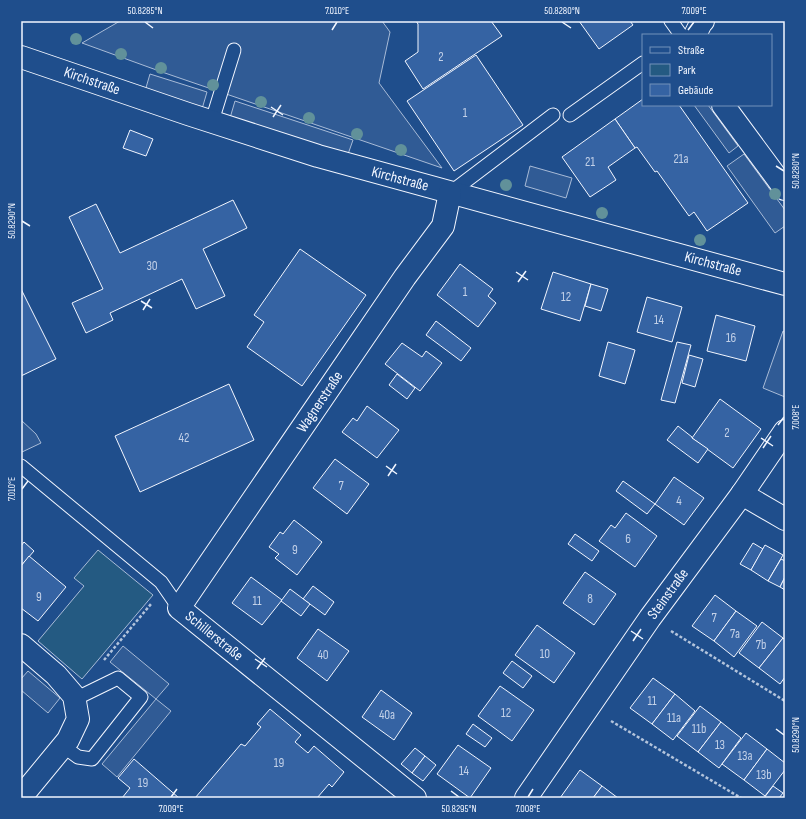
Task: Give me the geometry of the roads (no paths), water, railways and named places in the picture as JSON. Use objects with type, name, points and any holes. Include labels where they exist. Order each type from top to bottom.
[{"type":"street","points":[[696,34],[703,21]]},
{"type":"street","name":"Kirchstraße","points":[[21,57],[212,122],[318,156],[785,284]]},
{"type":"street","points":[[723,106],[785,189]]},
{"type":"street","name":"Wagnerstraße","points":[[179,608],[400,284],[443,226],[450,193]]},
{"type":"street","name":"Steinstraße","points":[[526,798],[650,618],[742,494],[785,431]]},
{"type":"street","points":[[742,494],[785,519]]},
{"type":"street","name":"Schillerstraße","points":[[179,608],[415,798]]},
{"type":"street","points":[[21,645],[56,674],[74,696],[78,719],[68,740],[21,797]]},
{"type":"lane","points":[[671,21],[680,34]]},
{"type":"lane","points":[[212,122],[234,50]]},
{"type":"lane","points":[[570,115],[642,63]]},
{"type":"lane","points":[[450,193],[553,115]]},
{"type":"lane","name":"Schillerstraße","points":[[21,466],[161,582],[179,608]]},
{"type":"lane","points":[[63,746],[78,757],[92,759],[141,697],[118,678],[75,699]]}]
